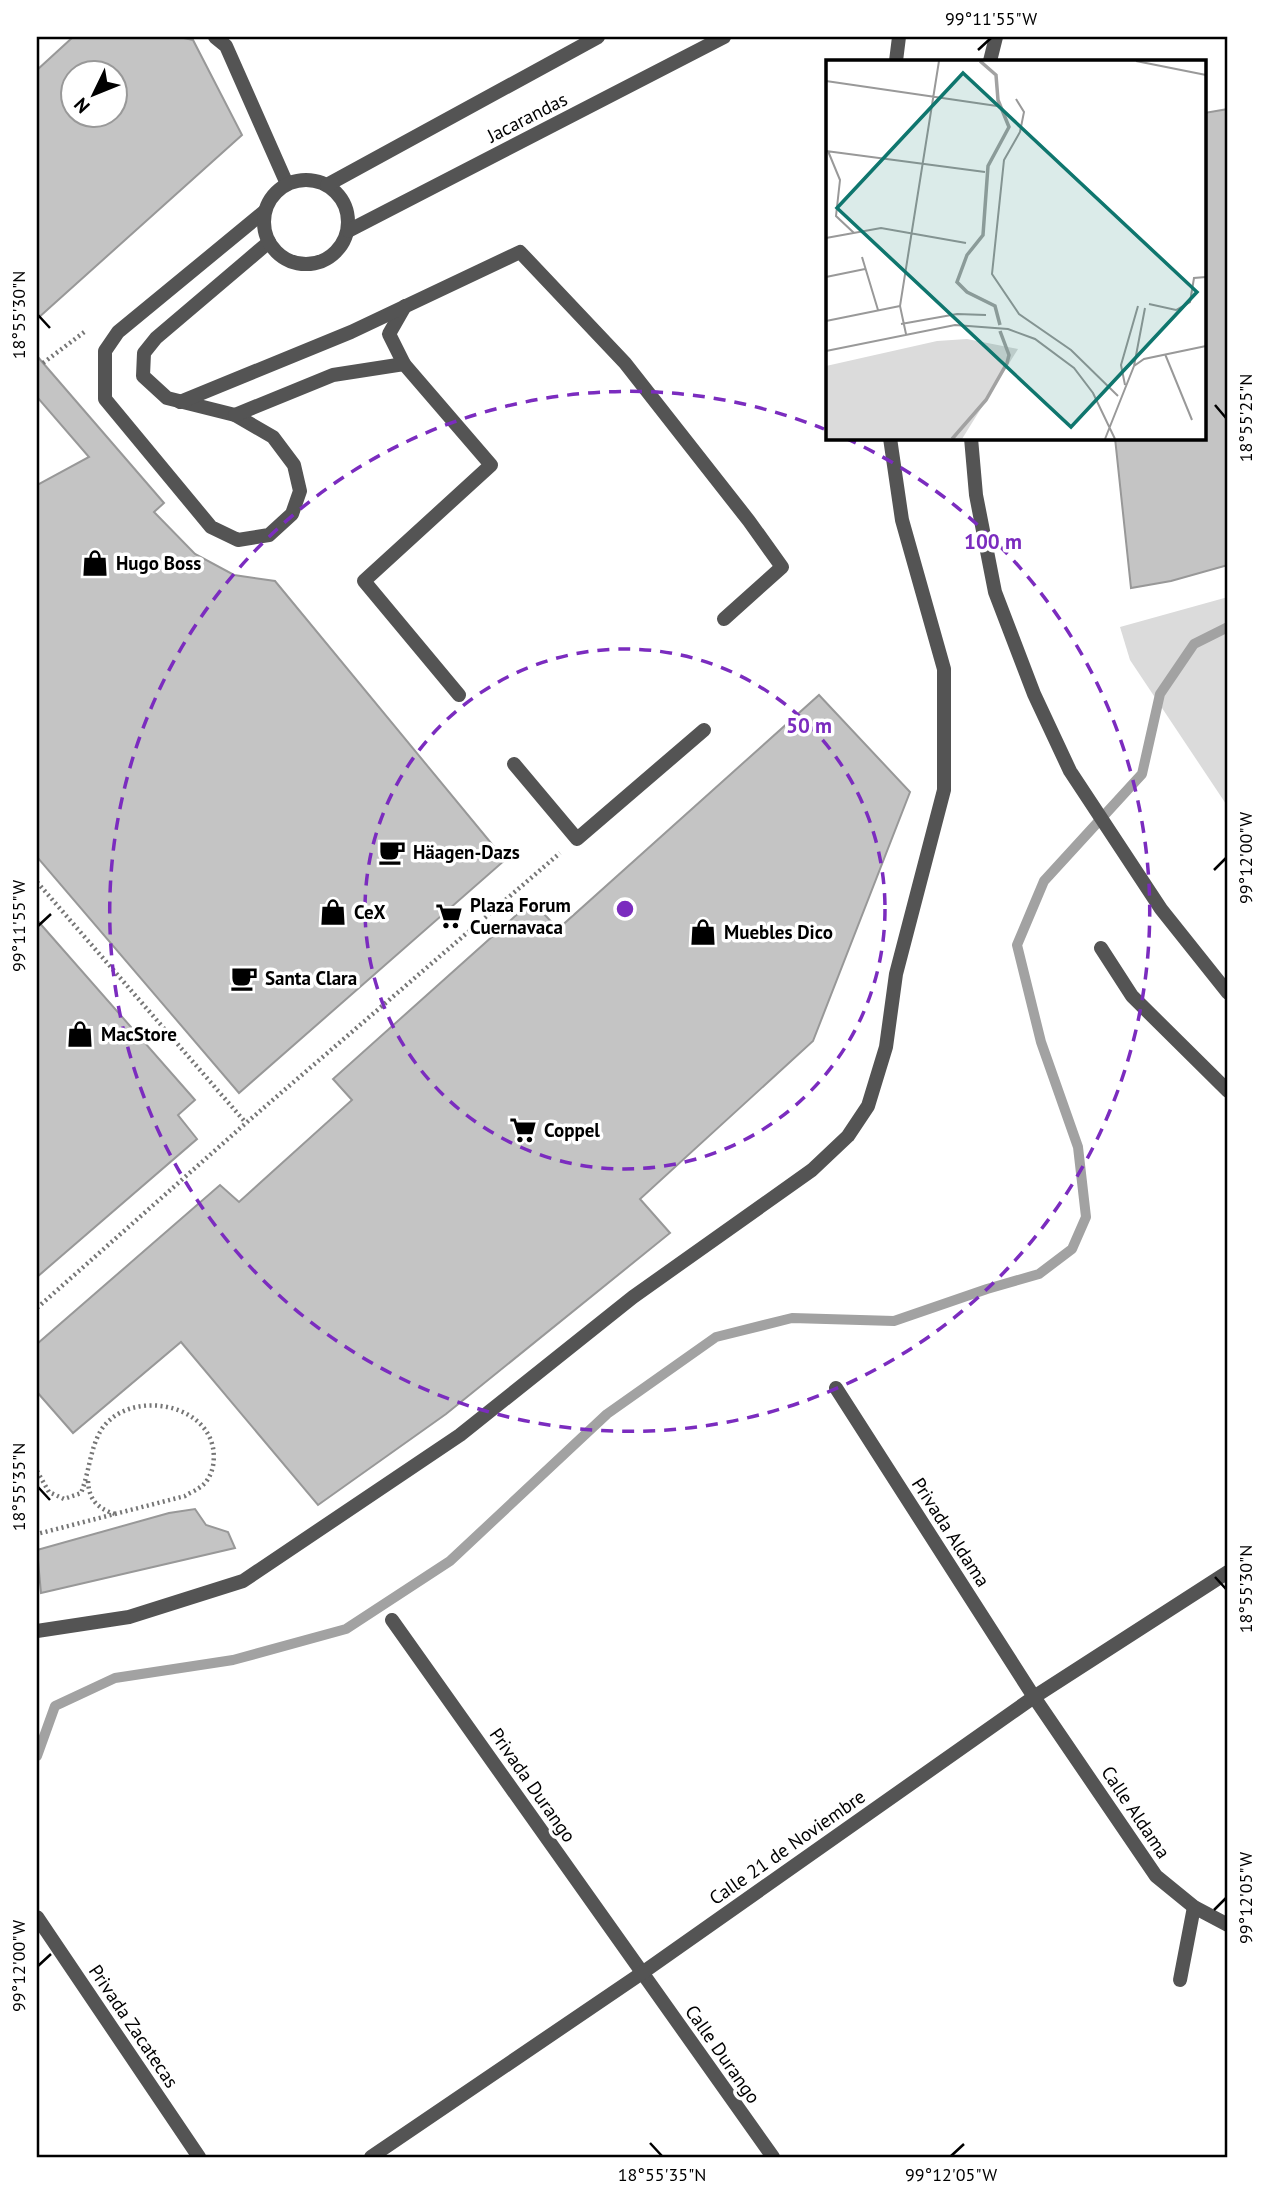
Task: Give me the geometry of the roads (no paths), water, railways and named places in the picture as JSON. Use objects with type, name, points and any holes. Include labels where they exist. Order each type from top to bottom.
[{"type":"street","points":[[215,37],[226,46],[287,184]]},
{"type":"street","name":"Jacarandas","points":[[327,185],[598,37]]},
{"type":"street","name":"Jacarandas","points":[[348,231],[724,37]]},
{"type":"street","points":[[896,60],[899,37]]},
{"type":"street","points":[[990,60],[996,37]]},
{"type":"street","points":[[300,180],[314,180],[327,185],[338,193],[345,205],[348,231],[342,244],[332,255],[319,262],[305,264],[290,261],[278,254],[269,242],[264,227],[265,211],[277,190],[300,180]]},
{"type":"street","points":[[265,211],[118,332],[105,351],[105,399],[211,527],[238,540],[268,535],[292,514],[300,491],[294,465],[273,437],[235,415],[167,398],[142,376],[144,352],[156,338],[269,242]]},
{"type":"street","points":[[180,402],[351,332],[520,252],[625,363],[782,567],[724,619]]},
{"type":"street","points":[[405,306],[389,334],[404,364],[491,465],[363,581],[459,695]]},
{"type":"street","points":[[235,415],[333,375],[404,364]]},
{"type":"street","points":[[37,1632],[129,1617],[243,1581],[460,1435],[633,1297],[812,1170],[848,1136],[868,1106],[886,1047],[896,974],[944,790],[944,669],[902,520],[890,439]]},
{"type":"street","points":[[971,439],[976,495],[996,592],[1034,694],[1070,771],[1161,909],[1228,993]]},
{"type":"street","points":[[514,764],[577,839],[704,730]]},
{"type":"street","points":[[1101,948],[1132,996],[1228,1091]]},
{"type":"street","name":"Privada Aldama","points":[[835,1388],[1034,1697]]},
{"type":"street","name":"Calle 21 de Noviembre","points":[[371,2157],[642,1972],[1034,1697],[1228,1572]]},
{"type":"street","name":"Privada Durango","points":[[393,1620],[642,1972]]},
{"type":"street","name":"Calle Aldama","points":[[1034,1697],[1156,1876],[1194,1908],[1228,1925]]},
{"type":"street","points":[[1180,1980],[1194,1908]]},
{"type":"street","name":"Privada Zacatecas","points":[[37,1917],[199,2157]]},
{"type":"street","name":"Calle Durango","points":[[642,1972],[774,2157]]},
{"type":"waterway","points":[[37,1756],[55,1706],[115,1678],[233,1660],[346,1629],[450,1561],[607,1414],[716,1337],[792,1318],[894,1321],[1039,1274],[1072,1249],[1086,1217],[1078,1147],[1041,1042],[1017,945],[1044,881],[1142,774],[1160,694],[1194,644],[1228,627]]},
{"type":"place","name":"Hugo Boss","points":[[95,563]]},
{"type":"place","name":"Häagen-Dazs","points":[[392,852]]},
{"type":"place","name":"CeX","points":[[333,912]]},
{"type":"place","name":"Plaza Forum Cuernavaca","points":[[449,916]]},
{"type":"place","name":"Muebles Dico","points":[[703,932]]},
{"type":"place","name":"Santa Clara","points":[[244,978]]},
{"type":"place","name":"MacStore","points":[[80,1034]]},
{"type":"place","name":"Coppel","points":[[523,1130]]}]
